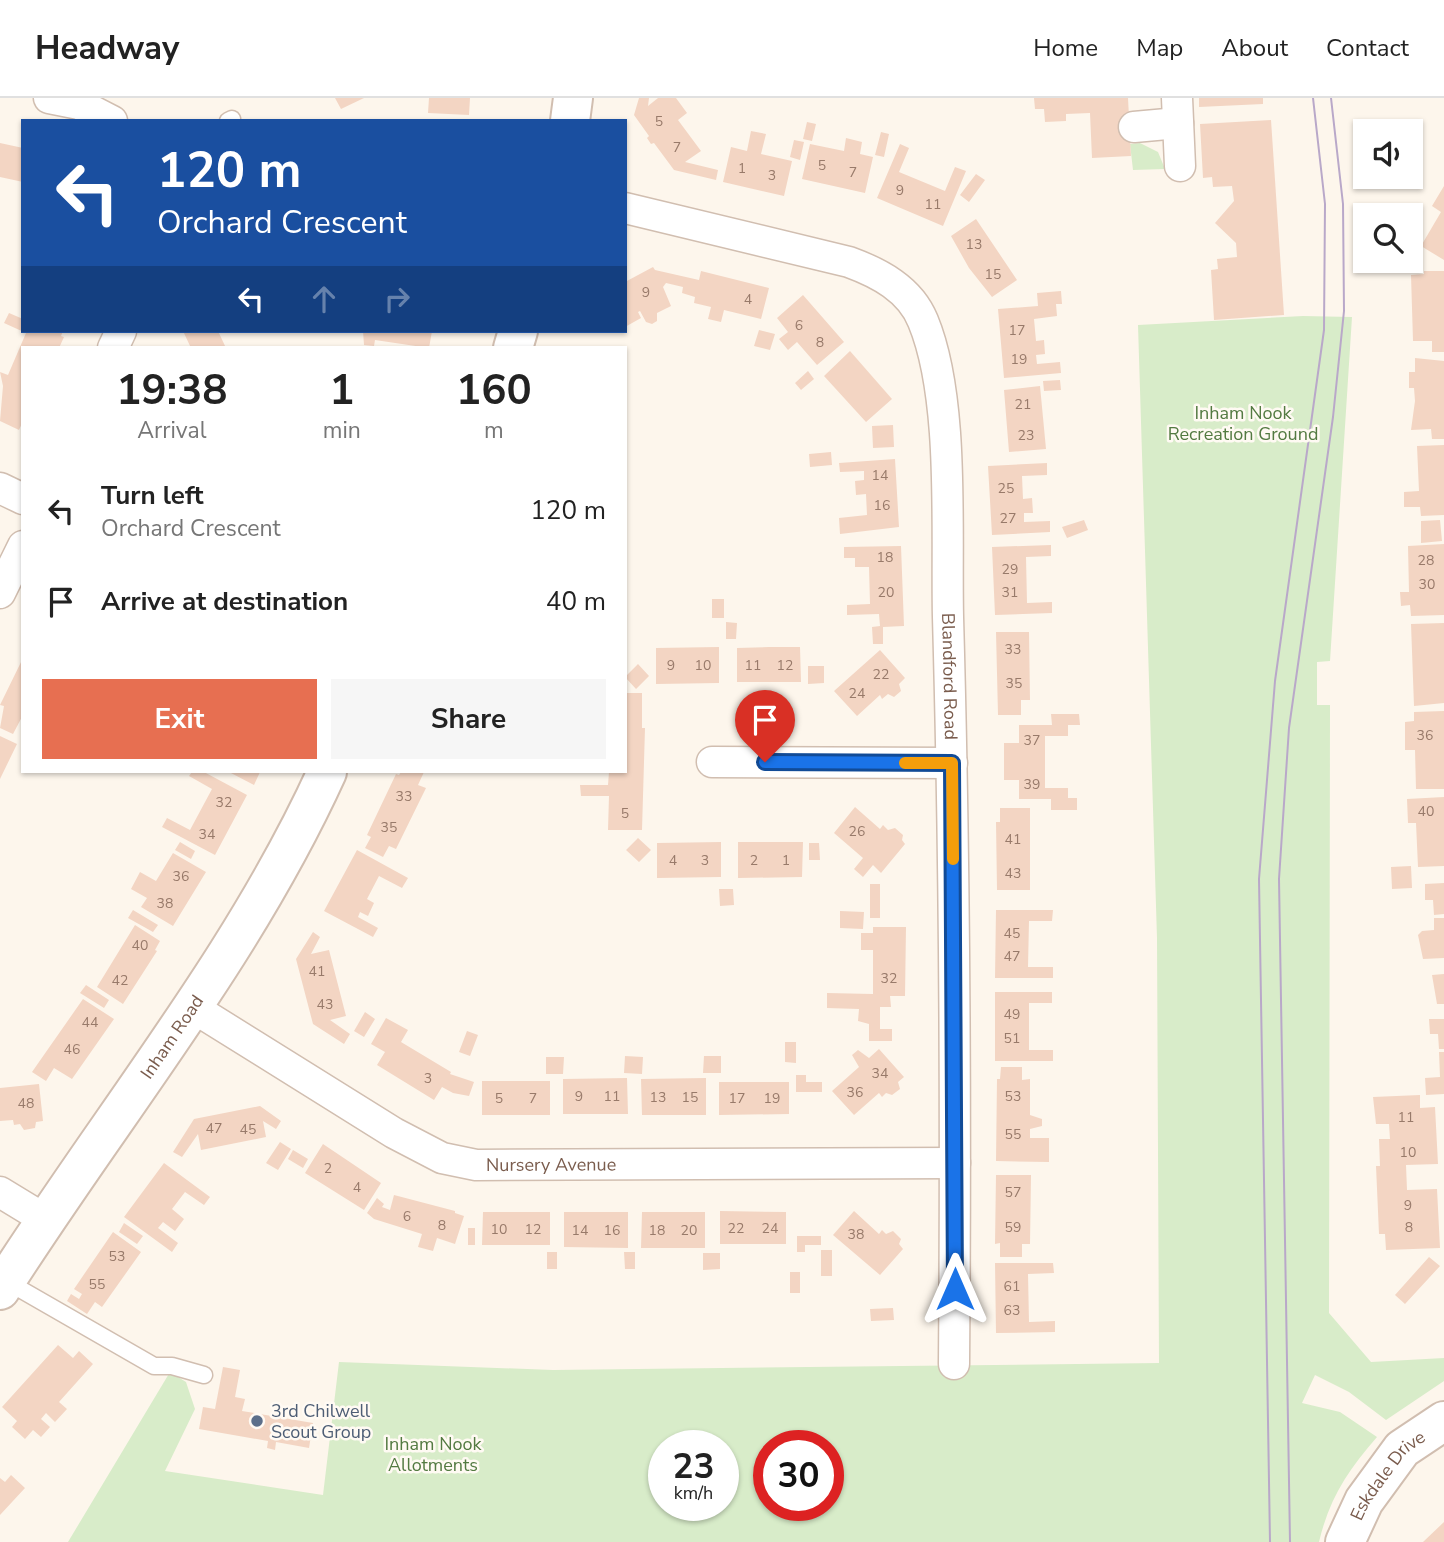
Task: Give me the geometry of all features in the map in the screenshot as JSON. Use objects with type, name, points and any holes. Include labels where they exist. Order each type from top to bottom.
[{"type":"street","points":[[49,98],[79,104],[108,119]]},
{"type":"street","points":[[570,119],[573,98]]},
{"type":"street","points":[[1134,127],[1177,111],[1180,166]]},
{"type":"street","name":"Blandford Road","points":[[627,209],[870,270],[896,286],[922,318],[935,361],[943,418],[952,763],[956,1163],[954,1364]]},
{"type":"street","points":[[0,488],[21,498]]},
{"type":"street","points":[[0,593],[21,550]]},
{"type":"street","points":[[712,762],[952,763]]},
{"type":"street","name":"Inham Road","points":[[3,1286],[192,1007],[263,893],[326,773]]},
{"type":"street","name":"Nursery Avenue","points":[[192,1007],[394,1133],[442,1158],[476,1165],[956,1163]]},
{"type":"street","points":[[0,1192],[46,1220]]},
{"type":"street","name":"Eskdale Drive","points":[[1345,1542],[1364,1501],[1402,1449],[1444,1420]]},
{"type":"lane","points":[[3,1286],[154,1366],[172,1366],[204,1375]]},
{"type":"green space","points":[[1140,143],[1158,152],[1165,169],[1133,170],[1130,144]]},
{"type":"green space","name":"Inham Nook Recreation Ground","points":[[1303,316],[1352,317],[1330,661],[1317,662],[1317,705],[1330,705],[1329,1313],[1371,1362],[1444,1358],[1444,1381],[1386,1420],[1349,1392],[1315,1375],[1302,1403],[1340,1412],[1377,1437],[1341,1486],[1328,1512],[1319,1542],[68,1542],[170,1372],[186,1382],[195,1409],[165,1471],[323,1495],[339,1362],[553,1370],[1159,1363],[1157,938],[1138,325]]},
{"type":"building","points":[[335,98],[364,98],[341,109]]},
{"type":"building","points":[[429,98],[470,98],[469,115],[428,113]]},
{"type":"building","points":[[639,98],[649,98],[648,106],[658,98],[676,98],[687,113],[678,120],[701,151],[685,162],[718,170],[716,180],[674,170],[654,143],[651,144],[647,138],[649,136],[634,115]]},
{"type":"building","points":[[1034,98],[1128,98],[1131,156],[1092,158],[1090,113],[1066,114],[1066,121],[1045,122],[1044,109],[1035,109]]},
{"type":"building","points":[[1199,98],[1263,98],[1263,104],[1199,107]]},
{"type":"building","points":[[1271,120],[1284,315],[1214,320],[1211,270],[1218,269],[1217,259],[1237,257],[1236,243],[1215,223],[1234,201],[1232,186],[1213,187],[1212,177],[1203,178],[1200,124]]},
{"type":"building","points":[[807,122],[816,124],[812,141],[803,139]]},
{"type":"building","points":[[751,131],[766,134],[761,154],[792,161],[784,196],[723,182],[731,147],[747,151]]},
{"type":"building","points":[[881,132],[889,134],[884,157],[875,155]]},
{"type":"building","points":[[846,138],[862,142],[860,154],[873,157],[865,193],[802,179],[810,144],[844,151]]},
{"type":"building","points":[[794,140],[804,142],[800,160],[790,157]]},
{"type":"building","points":[[0,143],[21,148],[21,182],[0,177]]},
{"type":"building","points":[[900,144],[909,148],[899,172],[945,191],[955,167],[966,171],[943,226],[877,198]]},
{"type":"building","points":[[976,174],[985,180],[969,202],[960,195]]},
{"type":"building","points":[[1444,186],[1444,260],[1423,247],[1423,243],[1441,212],[1432,206]]},
{"type":"building","points":[[976,219],[1017,280],[992,297],[969,268],[951,236]]},
{"type":"building","points":[[653,267],[655,270],[699,280],[701,271],[769,288],[761,319],[724,310],[721,322],[708,319],[711,307],[694,303],[695,297],[682,293],[683,287],[666,283],[663,287],[671,306],[657,313],[657,321],[652,324],[646,322],[640,311],[638,312],[641,318],[627,326],[627,281]]},
{"type":"building","points":[[1424,271],[1444,271],[1444,352],[1432,352],[1432,341],[1413,341],[1411,275],[1424,274]]},
{"type":"building","points":[[1061,291],[1062,304],[1056,304],[1057,316],[1034,319],[1036,341],[1044,340],[1045,354],[1036,355],[1037,364],[1060,362],[1061,373],[1004,378],[998,309],[1038,306],[1037,293]]},
{"type":"building","points":[[803,295],[844,342],[817,365],[797,342],[788,350],[779,339],[788,332],[777,318]]},
{"type":"building","points":[[9,313],[21,318],[21,331],[4,323]]},
{"type":"building","points":[[759,330],[775,334],[770,350],[754,346]]},
{"type":"building","points":[[26,333],[62,333],[61,336],[64,337],[60,346],[21,346],[19,430],[0,421],[3,386],[0,372],[8,375]]},
{"type":"building","points":[[184,333],[219,333],[225,346],[190,346]]},
{"type":"building","points":[[363,333],[432,333],[429,346],[375,340],[374,346],[364,345]]},
{"type":"building","points":[[850,351],[892,399],[866,422],[824,376]]},
{"type":"building","points":[[1415,358],[1444,361],[1444,439],[1432,439],[1431,429],[1411,430],[1415,401],[1414,388],[1409,388],[1409,372],[1415,372]]},
{"type":"building","points":[[808,371],[814,379],[801,390],[795,383]]},
{"type":"building","points":[[1060,380],[1061,390],[1044,391],[1043,381]]},
{"type":"building","points":[[1040,386],[1046,449],[1009,452],[1004,390]]},
{"type":"building","points":[[893,425],[894,447],[873,448],[872,426]]},
{"type":"building","points":[[1444,445],[1444,515],[1421,516],[1420,507],[1404,507],[1404,492],[1419,491],[1417,446]]},
{"type":"building","points":[[831,452],[832,465],[810,467],[809,454]]},
{"type":"building","points":[[895,459],[899,527],[840,534],[839,518],[867,515],[866,494],[856,495],[855,481],[864,480],[864,471],[840,472],[839,463]]},
{"type":"building","points":[[1047,463],[1047,475],[1022,476],[1023,499],[1032,498],[1033,513],[1024,513],[1024,522],[1050,521],[1050,532],[992,535],[988,466]]},
{"type":"building","points":[[1084,520],[1088,530],[1067,538],[1062,527]]},
{"type":"building","points":[[1440,520],[1442,541],[1421,543],[1421,521]]},
{"type":"building","points":[[1444,544],[1444,615],[1411,616],[1410,605],[1401,606],[1400,592],[1409,592],[1408,546]]},
{"type":"building","points":[[1051,545],[1051,556],[1026,557],[1027,603],[1052,602],[1052,613],[995,615],[992,547]]},
{"type":"building","points":[[901,546],[904,626],[883,627],[883,644],[873,644],[872,627],[880,626],[879,614],[847,615],[847,605],[870,604],[869,567],[855,567],[855,558],[844,558],[844,547]]},
{"type":"building","points":[[712,599],[724,599],[724,618],[712,618]]},
{"type":"building","points":[[726,622],[737,623],[736,639],[726,639]]},
{"type":"building","points":[[1444,623],[1444,703],[1414,706],[1411,624]]},
{"type":"building","points":[[996,632],[1029,632],[1030,700],[1021,700],[1021,715],[998,715]]},
{"type":"building","points":[[719,647],[719,683],[656,684],[656,648]]},
{"type":"building","points":[[800,647],[801,682],[737,682],[737,648]]},
{"type":"building","points":[[880,650],[905,678],[899,684],[901,691],[894,697],[888,694],[882,699],[880,695],[857,716],[834,691]]},
{"type":"building","points":[[21,662],[21,719],[13,734],[0,728],[4,706],[0,705]]},
{"type":"building","points":[[638,664],[649,676],[636,689],[627,679],[627,675]]},
{"type":"building","points":[[808,666],[824,666],[824,683],[808,684]]},
{"type":"building","points":[[627,693],[642,693],[642,728],[645,728],[642,830],[608,830],[609,796],[581,796],[580,785],[608,785],[609,773],[627,773]]},
{"type":"building","points":[[1444,711],[1444,789],[1416,789],[1415,750],[1405,750],[1405,722],[1414,721],[1414,712]]},
{"type":"building","points":[[1051,714],[1079,714],[1080,725],[1068,725],[1068,736],[1045,736],[1045,788],[1068,788],[1068,798],[1077,798],[1077,810],[1051,810],[1051,799],[1019,799],[1019,780],[1004,780],[1004,743],[1019,743],[1019,725],[1052,725]]},
{"type":"building","points":[[0,736],[17,744],[0,779]]},
{"type":"building","points":[[191,773],[206,773],[247,795],[215,855],[162,827],[167,818],[190,830],[212,789],[189,776]]},
{"type":"building","points":[[231,773],[260,773],[254,785]]},
{"type":"building","points":[[424,773],[418,785],[426,788],[396,849],[389,846],[383,857],[365,848],[371,837],[367,835],[396,774]]},
{"type":"building","points":[[1444,797],[1444,866],[1418,867],[1416,823],[1408,823],[1407,799]]},
{"type":"building","points":[[855,807],[880,829],[883,825],[888,830],[895,828],[903,835],[905,844],[881,873],[873,865],[863,877],[854,869],[863,858],[834,833]]},
{"type":"building","points":[[1000,808],[1030,808],[1030,890],[997,890],[996,822],[1000,822]]},
{"type":"building","points":[[638,838],[651,850],[639,862],[626,850]]},
{"type":"building","points":[[180,842],[195,851],[191,859],[175,850]]},
{"type":"building","points":[[721,842],[721,877],[657,878],[657,843]]},
{"type":"building","points":[[738,842],[803,842],[802,877],[738,878]]},
{"type":"building","points":[[809,843],[819,843],[820,860],[809,860]]},
{"type":"building","points":[[357,850],[408,878],[402,888],[379,876],[367,899],[374,903],[368,916],[360,912],[358,917],[378,928],[373,937],[324,911]]},
{"type":"building","points":[[173,853],[206,872],[173,926],[141,907],[147,898],[131,889],[140,872],[156,881]]},
{"type":"building","points":[[1411,866],[1412,888],[1392,889],[1391,867]]},
{"type":"building","points":[[1444,883],[1444,914],[1434,915],[1433,900],[1425,900],[1425,884]]},
{"type":"building","points":[[870,884],[880,884],[880,918],[870,918]]},
{"type":"building","points":[[719,889],[733,889],[734,905],[720,906]]},
{"type":"building","points":[[133,910],[158,925],[153,932],[128,918]]},
{"type":"building","points":[[996,910],[1053,910],[1052,921],[1029,921],[1028,967],[1053,967],[1053,978],[995,978]]},
{"type":"building","points":[[840,911],[864,912],[863,929],[840,928]]},
{"type":"building","points":[[1434,918],[1444,918],[1444,958],[1423,959],[1418,935],[1422,931],[1434,930]]},
{"type":"building","points":[[135,925],[160,941],[155,950],[157,951],[123,1004],[97,987]]},
{"type":"building","points":[[873,927],[906,927],[905,996],[890,996],[891,1007],[880,1007],[880,1029],[892,1029],[892,1041],[869,1041],[869,1024],[858,1021],[859,1009],[827,1008],[827,993],[873,994],[873,950],[861,950],[861,933],[873,933]]},
{"type":"building","points":[[313,932],[320,937],[311,954],[329,950],[346,1016],[330,1020],[350,1034],[344,1044],[313,1024],[296,959]]},
{"type":"building","points":[[1444,974],[1444,1004],[1437,1004],[1432,975]]},
{"type":"building","points":[[86,985],[109,1000],[104,1008],[80,993]]},
{"type":"building","points":[[995,992],[1052,992],[1052,1003],[1029,1003],[1029,1050],[1053,1050],[1053,1061],[995,1061]]},
{"type":"building","points":[[83,999],[114,1019],[72,1079],[54,1068],[46,1081],[32,1072]]},
{"type":"building","points":[[365,1012],[375,1019],[364,1037],[354,1031]]},
{"type":"building","points":[[386,1018],[408,1030],[401,1042],[451,1072],[450,1074],[474,1082],[469,1096],[453,1093],[442,1087],[434,1100],[377,1065],[385,1052],[371,1044]]},
{"type":"building","points":[[1429,1019],[1444,1019],[1444,1049],[1439,1049],[1438,1034],[1430,1034]]},
{"type":"building","points":[[467,1031],[478,1035],[470,1056],[459,1052]]},
{"type":"building","points":[[785,1042],[796,1042],[796,1063],[785,1062]]},
{"type":"building","points":[[879,1049],[904,1077],[898,1082],[900,1089],[892,1095],[886,1093],[882,1097],[879,1093],[854,1115],[832,1091],[859,1067],[852,1055],[858,1050],[869,1058]]},
{"type":"building","points":[[1439,1052],[1444,1052],[1444,1094],[1426,1095],[1425,1078],[1440,1077]]},
{"type":"building","points":[[625,1056],[643,1057],[642,1074],[624,1073]]},
{"type":"building","points":[[704,1056],[721,1056],[721,1073],[703,1073]]},
{"type":"building","points":[[546,1057],[564,1057],[563,1074],[546,1074]]},
{"type":"building","points":[[1001,1067],[1022,1067],[1022,1080],[1030,1079],[1030,1115],[1042,1119],[1042,1126],[1030,1129],[1030,1138],[1049,1138],[1049,1162],[996,1161],[997,1079],[1000,1079]]},
{"type":"building","points":[[796,1075],[806,1075],[806,1082],[822,1082],[822,1092],[796,1092]]},
{"type":"building","points":[[627,1078],[628,1114],[563,1114],[563,1079]]},
{"type":"building","points":[[706,1078],[706,1115],[642,1115],[641,1079]]},
{"type":"building","points":[[482,1081],[550,1081],[550,1115],[482,1115]]},
{"type":"building","points":[[719,1082],[789,1082],[789,1114],[719,1115]]},
{"type":"building","points":[[39,1084],[43,1121],[36,1122],[35,1128],[24,1130],[20,1124],[14,1125],[13,1120],[0,1121],[0,1088]]},
{"type":"building","points":[[1420,1095],[1420,1108],[1435,1107],[1438,1164],[1406,1165],[1407,1190],[1437,1189],[1440,1248],[1386,1250],[1385,1234],[1379,1234],[1376,1166],[1380,1166],[1379,1139],[1390,1139],[1389,1124],[1376,1124],[1373,1097]]},
{"type":"building","points":[[260,1106],[281,1121],[276,1129],[263,1121],[266,1137],[201,1150],[198,1134],[182,1157],[173,1152],[194,1119]]},
{"type":"building","points":[[280,1142],[291,1149],[278,1170],[266,1163]]},
{"type":"building","points":[[323,1144],[381,1183],[364,1210],[305,1173]]},
{"type":"building","points":[[293,1150],[308,1159],[303,1168],[288,1159]]},
{"type":"building","points":[[164,1163],[210,1197],[204,1205],[185,1192],[172,1209],[184,1219],[175,1231],[163,1222],[158,1228],[178,1243],[172,1252],[124,1217]]},
{"type":"building","points":[[996,1175],[1031,1175],[1030,1244],[1022,1244],[1022,1257],[1000,1257],[1000,1243],[995,1244]]},
{"type":"building","points":[[394,1195],[455,1211],[464,1216],[455,1244],[437,1238],[433,1251],[418,1247],[422,1234],[374,1219],[367,1213],[377,1198],[384,1204],[382,1207],[390,1210]]},
{"type":"building","points":[[720,1211],[786,1212],[786,1244],[720,1244]]},
{"type":"building","points":[[854,1211],[879,1234],[882,1230],[886,1234],[893,1231],[901,1239],[899,1244],[903,1249],[880,1275],[833,1235]]},
{"type":"building","points":[[483,1212],[550,1212],[550,1245],[482,1245]]},
{"type":"building","points":[[564,1212],[628,1212],[628,1248],[564,1247]]},
{"type":"building","points":[[642,1212],[705,1212],[705,1248],[641,1248]]},
{"type":"building","points":[[124,1223],[143,1236],[137,1244],[119,1232]]},
{"type":"building","points":[[468,1228],[475,1228],[475,1245],[468,1245]]},
{"type":"building","points":[[113,1232],[141,1252],[102,1307],[95,1302],[87,1314],[67,1301],[71,1294],[79,1299],[82,1294],[74,1289]]},
{"type":"building","points":[[797,1236],[821,1236],[821,1245],[805,1245],[805,1252],[797,1252]]},
{"type":"building","points":[[821,1250],[832,1250],[832,1276],[821,1276]]},
{"type":"building","points":[[547,1252],[557,1252],[557,1269],[547,1269]]},
{"type":"building","points":[[624,1252],[635,1252],[635,1269],[625,1269]]},
{"type":"building","points":[[703,1253],[720,1253],[720,1269],[703,1270]]},
{"type":"building","points":[[1429,1257],[1440,1266],[1405,1304],[1395,1295]]},
{"type":"building","points":[[995,1263],[1053,1263],[1054,1273],[1028,1274],[1029,1322],[1055,1321],[1055,1332],[996,1333]]},
{"type":"building","points":[[790,1272],[800,1272],[800,1293],[790,1293]]},
{"type":"building","points":[[893,1308],[894,1320],[871,1321],[870,1309]]},
{"type":"building","points":[[58,1345],[73,1358],[79,1351],[93,1364],[59,1402],[67,1409],[55,1422],[46,1413],[41,1419],[50,1427],[41,1437],[33,1430],[25,1439],[12,1427],[17,1421],[2,1407]]},
{"type":"building","points":[[223,1367],[240,1370],[235,1397],[245,1399],[242,1411],[313,1423],[309,1448],[276,1442],[275,1450],[267,1448],[268,1441],[199,1429],[203,1407],[215,1409]]},
{"type":"building","points":[[11,1475],[25,1488],[0,1515],[0,1478],[5,1482]]},
{"type":"building","points":[[1444,1522],[1444,1542],[1423,1542]]},
{"type":"tram line","points":[[1270,1542],[1259,879],[1275,681],[1324,330],[1325,204],[1313,98]]},
{"type":"tram line","points":[[1290,1542],[1279,879],[1289,728],[1333,417],[1344,311],[1343,204],[1331,98]]},
{"type":"slow traffic","points":[[905,763],[952,763],[953,859]]},
{"type":"place","name":"3rd Chilwell Scout Group","points":[[257,1421]]},
{"type":"route","points":[[765,762],[952,763],[955,1289]]},
{"type":"park label","name":"Inham Nook Allotments","points":[[433,1454]]}]
